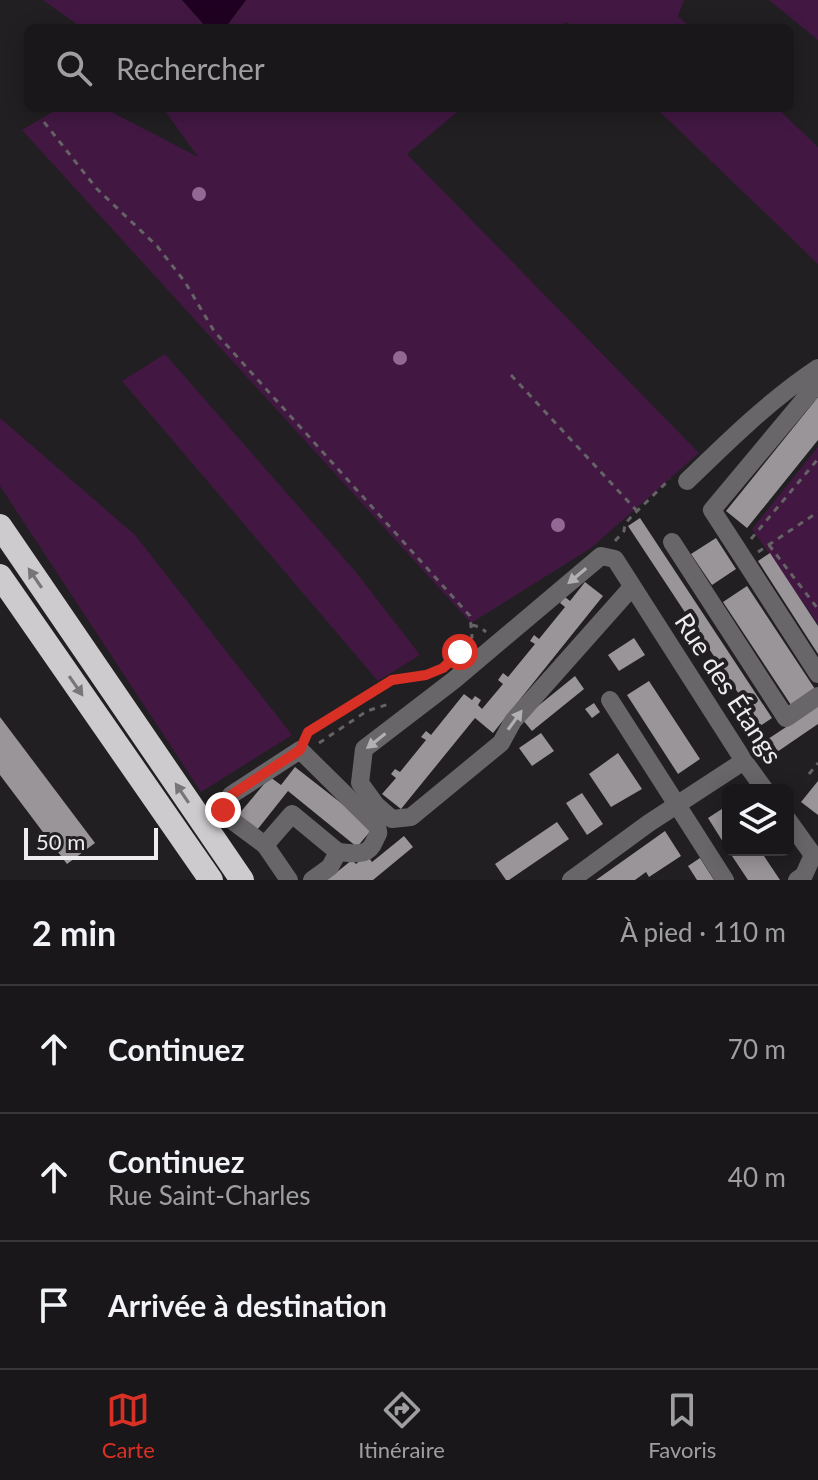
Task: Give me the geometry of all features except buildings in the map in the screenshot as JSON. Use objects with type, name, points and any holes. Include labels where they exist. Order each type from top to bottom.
[{"type":"highway","points":[[0,526],[242,880]]},
{"type":"highway","points":[[0,576],[211,880]]},
{"type":"street","points":[[680,479],[818,368]]},
{"type":"street","points":[[818,383],[712,510],[818,674]]},
{"type":"street","points":[[672,542],[786,718],[818,696]]},
{"type":"street","points":[[601,556],[454,680],[364,749],[360,783],[376,805],[392,819],[411,817],[501,743],[513,721],[632,587]]},
{"type":"street","name":"Rue des Étangs","points":[[601,556],[615,559],[761,784]]},
{"type":"street","points":[[610,700],[725,880]]},
{"type":"street","points":[[265,845],[292,814],[338,852],[366,853],[378,833],[377,826],[300,750],[231,795],[223,810],[265,845],[289,880]]},
{"type":"street","points":[[571,880],[744,761]]},
{"type":"street","points":[[794,827],[816,853],[804,875],[797,880]]},
{"type":"street","points":[[312,880],[330,867],[338,852]]},
{"type":"path","points":[[44,122],[97,189],[157,246],[185,282],[214,331],[470,616],[472,637],[460,652]]},
{"type":"path","points":[[511,375],[637,511]]},
{"type":"path","points":[[743,557],[818,459]]},
{"type":"path","points":[[601,556],[637,511],[680,479]]},
{"type":"path","points":[[743,557],[769,545],[818,512]]},
{"type":"path","points":[[769,545],[818,609]]},
{"type":"path","points":[[300,750],[308,732],[392,680],[434,671]]},
{"type":"path","points":[[300,750],[324,741],[367,711],[400,701]]},
{"type":"path","points":[[809,774],[818,763]]},
{"type":"shaded area","points":[[43,0],[182,0],[203,24],[76,24]]},
{"type":"shaded area","points":[[182,0],[246,0],[228,24],[203,24]]},
{"type":"shaded area","points":[[246,0],[684,0],[678,16],[687,24],[566,22],[228,24]]},
{"type":"shaded area","points":[[769,0],[818,0],[818,40]]},
{"type":"shaded area","points":[[52,112],[112,112],[198,157],[166,112],[457,112],[407,154],[699,453],[591,548],[471,623],[22,130]]},
{"type":"shaded area","points":[[660,112],[781,112],[818,147],[818,264]]},
{"type":"shaded area","points":[[165,354],[355,571],[420,655],[378,681],[122,381]]},
{"type":"shaded area","points":[[0,418],[135,535],[292,735],[201,792],[0,486]]},
{"type":"shaded area","points":[[818,447],[818,624],[752,529]]},
{"type":"route","points":[[223,810],[231,795],[300,750],[308,732],[392,680],[426,675],[443,668],[460,652]]}]
